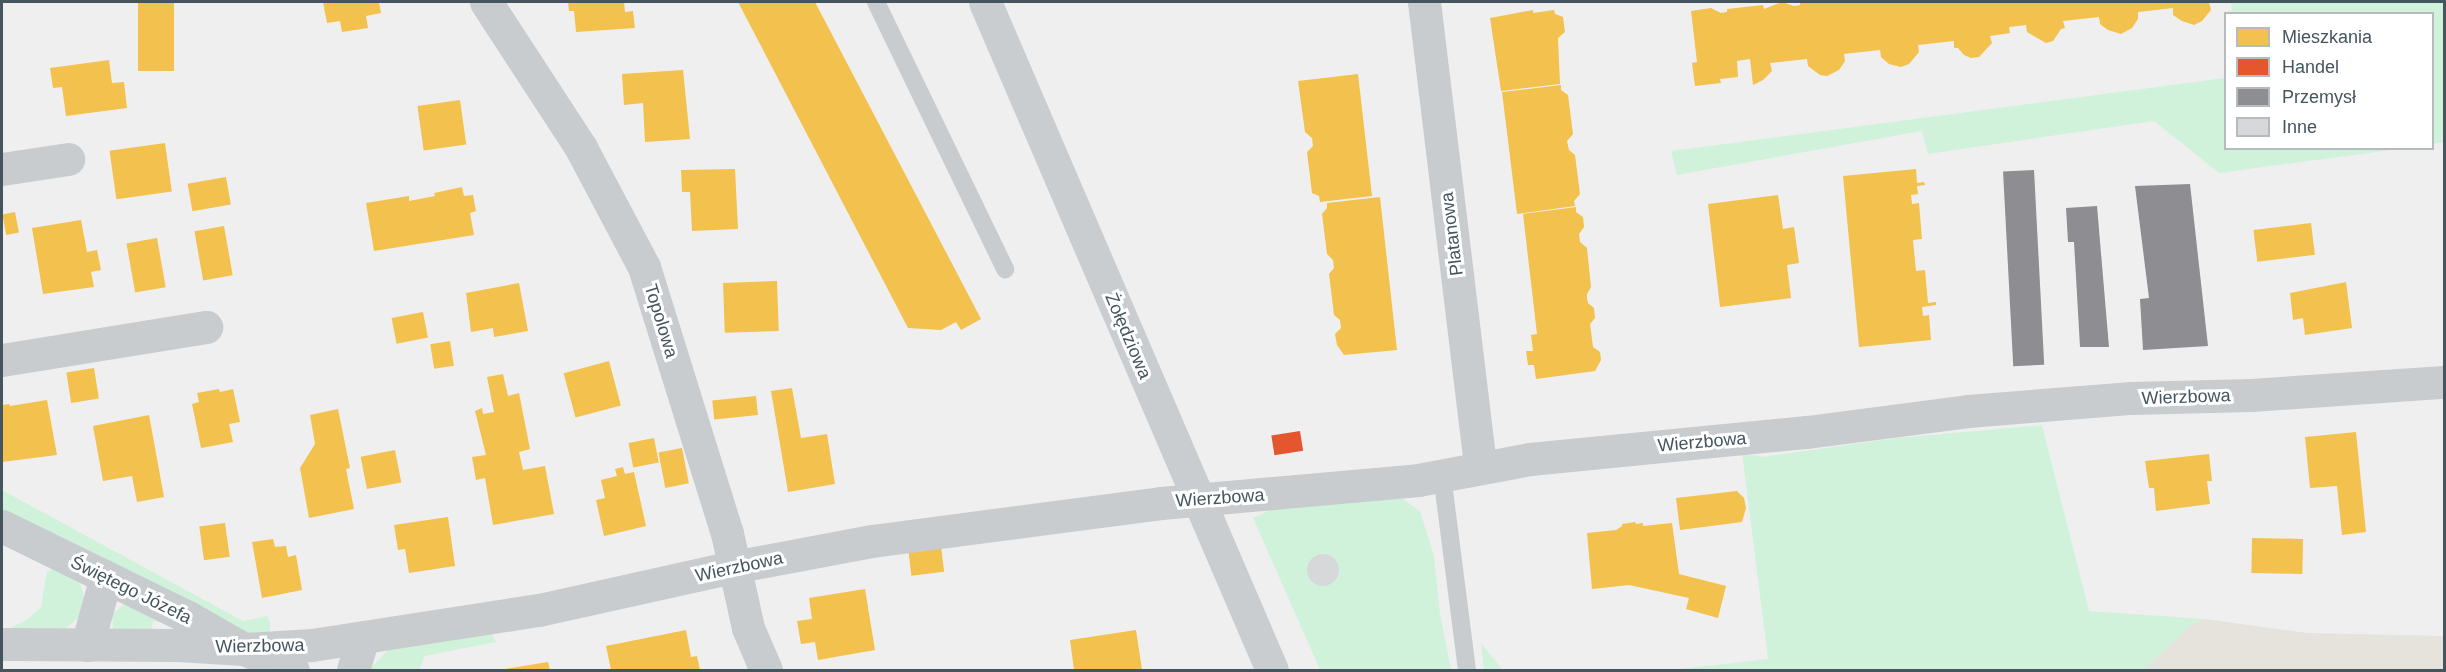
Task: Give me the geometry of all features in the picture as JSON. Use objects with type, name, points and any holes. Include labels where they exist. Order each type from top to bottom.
[{"type":"street","name":"Topolowa","points":[[486,2],[581,148],[644,267],[727,533],[748,628],[766,670]]},
{"type":"street","name":"Żołędziowa","points":[[985,2],[1272,670]]},
{"type":"street","name":"Platanowa","points":[[1424,2],[1480,467]]},
{"type":"street","points":[[2,169],[68,159]]},
{"type":"street","points":[[2,360],[206,327]]},
{"type":"street","name":"Wierzbowa","points":[[2,644],[177,645],[244,649],[312,645],[580,602],[733,567],[872,541],[1198,498],[1366,485],[1442,475],[1530,459],[1807,432],[1968,411],[2132,398],[2251,395],[2445,382]]},
{"type":"street","name":"Świętego Józefa","points":[[2,526],[188,616],[244,649],[293,670]]},
{"type":"street","points":[[87,645],[106,577]]},
{"type":"street","points":[[353,670],[363,637]]},
{"type":"lane","points":[[876,2],[1005,269]]},
{"type":"lane","points":[[1442,475],[1467,670]]},
{"type":"shaded area","points":[[2205,619],[2307,633],[2444,636],[2444,670],[2144,670],[2193,623]]},
{"type":"green space","points":[[2231,2],[2444,2],[2444,142],[2434,144],[2434,12],[2232,12]]},
{"type":"green space","points":[[2224,78],[2224,150],[2392,150],[2219,173],[2154,121],[1928,154],[1922,131],[1677,175],[1671,151]]},
{"type":"green space","points":[[2042,425],[2089,611],[2205,619],[2193,623],[2144,670],[1670,670],[1768,659],[1742,453],[1762,457],[1897,438]]},
{"type":"green space","points":[[2,490],[243,621],[267,616],[270,622],[270,638],[249,634],[2,513]]},
{"type":"green space","points":[[1388,498],[1403,499],[1420,511],[1434,556],[1440,613],[1451,670],[1320,670],[1253,518],[1270,510]]},
{"type":"green space","points":[[56,567],[79,581],[84,595],[83,607],[77,619],[62,631],[11,633],[12,627],[28,619],[41,607],[47,572]]},
{"type":"green space","points":[[127,602],[162,616],[160,622],[153,621],[152,629],[113,629],[112,614]]},
{"type":"green space","points":[[490,630],[496,642],[425,656],[419,670],[369,670],[389,649]]},
{"type":"green space","points":[[1481,643],[1503,670],[1484,670]]},
{"type":"building: Mieszkania","points":[[138,2],[174,2],[174,71],[138,71]]},
{"type":"building: Mieszkania","points":[[323,2],[379,2],[381,13],[366,16],[368,28],[342,32],[340,21],[327,23]]},
{"type":"building: Mieszkania","points":[[568,2],[624,2],[625,12],[633,11],[635,28],[576,32],[574,11],[569,11]]},
{"type":"building: Mieszkania","points":[[738,2],[815,2],[981,319],[961,330],[956,322],[941,330],[908,328]]},
{"type":"building: Mieszkania","points":[[1782,2],[1794,6],[1800,5],[1800,2],[2209,2],[2211,10],[2202,21],[2194,25],[2173,15],[2173,8],[2138,12],[2138,19],[2132,28],[2121,34],[2108,30],[2100,24],[2099,17],[2063,21],[2065,28],[2061,29],[2053,41],[2046,43],[2027,32],[2026,25],[2009,27],[2010,33],[1990,36],[1992,43],[1979,57],[1971,58],[1964,55],[1958,48],[1954,48],[1954,41],[1918,45],[1919,52],[1909,64],[1901,67],[1889,64],[1881,57],[1880,50],[1844,54],[1845,61],[1839,70],[1827,76],[1820,75],[1808,66],[1807,59],[1770,63],[1772,71],[1763,80],[1753,85],[1750,59],[1737,61],[1738,77],[1720,79],[1721,83],[1695,86],[1692,63],[1697,62],[1691,11],[1711,8],[1721,13],[1727,12],[1727,9],[1763,5],[1764,9]]},
{"type":"building: Mieszkania","points":[[1533,10],[1533,13],[1554,10],[1555,14],[1563,17],[1565,32],[1558,38],[1560,84],[1501,91],[1490,18]]},
{"type":"building: Mieszkania","points":[[109,60],[112,83],[124,82],[127,108],[66,116],[62,87],[53,88],[50,68]]},
{"type":"building: Mieszkania","points":[[683,70],[690,139],[645,142],[643,103],[624,105],[622,74]]},
{"type":"building: Mieszkania","points":[[1358,74],[1372,196],[1320,202],[1319,196],[1312,193],[1307,152],[1313,146],[1312,138],[1305,132],[1298,81]]},
{"type":"building: Mieszkania","points":[[1561,85],[1561,90],[1568,95],[1573,134],[1567,141],[1569,150],[1575,155],[1580,194],[1574,201],[1575,206],[1517,214],[1502,92]]},
{"type":"building: Mieszkania","points":[[460,100],[466,145],[424,151],[417,106]]},
{"type":"building: Mieszkania","points":[[165,143],[172,192],[116,199],[110,151]]},
{"type":"building: Mieszkania","points":[[735,169],[738,229],[692,231],[690,192],[682,192],[681,170]]},
{"type":"building: Mieszkania","points":[[1916,169],[1917,183],[1924,182],[1925,185],[1917,186],[1918,194],[1911,195],[1912,204],[1919,203],[1922,239],[1913,240],[1916,271],[1925,270],[1928,303],[1936,302],[1936,305],[1922,307],[1923,316],[1929,315],[1931,340],[1859,347],[1843,176]]},
{"type":"building: Mieszkania","points":[[226,177],[231,205],[192,211],[188,184]]},
{"type":"building: Mieszkania","points":[[462,187],[464,196],[473,195],[476,211],[470,213],[474,235],[374,251],[366,203],[409,196],[409,201],[435,196],[434,193]]},
{"type":"building: Mieszkania","points":[[1778,195],[1783,229],[1794,227],[1799,263],[1787,265],[1791,298],[1720,307],[1708,204]]},
{"type":"building: Mieszkania","points":[[1380,197],[1397,350],[1344,355],[1337,345],[1335,334],[1341,328],[1340,320],[1334,315],[1329,274],[1334,268],[1333,260],[1327,254],[1322,214],[1327,208],[1327,203]]},
{"type":"building: Mieszkania","points":[[1576,207],[1576,212],[1583,217],[1584,227],[1579,234],[1580,242],[1587,248],[1591,287],[1587,299],[1594,308],[1595,318],[1590,324],[1593,347],[1600,352],[1601,360],[1595,371],[1536,379],[1534,365],[1528,365],[1526,351],[1533,351],[1531,335],[1537,334],[1523,214]]},
{"type":"building: Mieszkania","points":[[15,212],[19,233],[6,235],[2,214]]},
{"type":"building: Mieszkania","points":[[81,220],[87,252],[97,250],[101,270],[91,272],[94,287],[43,294],[32,228]]},
{"type":"building: Mieszkania","points":[[2311,223],[2315,255],[2257,262],[2253,230]]},
{"type":"building: Mieszkania","points":[[224,226],[233,275],[203,280],[194,231]]},
{"type":"building: Mieszkania","points":[[157,238],[166,287],[135,293],[126,243]]},
{"type":"building: Mieszkania","points":[[777,281],[779,331],[725,333],[723,283]]},
{"type":"building: Mieszkania","points":[[2346,282],[2352,328],[2305,335],[2303,318],[2293,320],[2290,293]]},
{"type":"building: Mieszkania","points":[[519,283],[528,331],[494,337],[493,328],[471,332],[466,293]]},
{"type":"building: Mieszkania","points":[[423,312],[428,338],[397,344],[392,318]]},
{"type":"building: Mieszkania","points":[[450,341],[454,366],[434,369],[430,344]]},
{"type":"building: Mieszkania","points":[[609,361],[621,405],[576,418],[564,373]]},
{"type":"building: Mieszkania","points":[[94,368],[99,399],[71,403],[66,372]]},
{"type":"building: Mieszkania","points":[[503,374],[508,396],[519,393],[530,449],[519,452],[523,470],[545,466],[554,514],[493,525],[485,478],[476,480],[472,457],[486,455],[475,411],[482,408],[483,414],[494,412],[487,377]]},
{"type":"building: Mieszkania","points":[[792,388],[801,438],[827,434],[835,484],[788,492],[771,391]]},
{"type":"building: Mieszkania","points":[[219,389],[220,392],[233,389],[240,422],[229,424],[233,442],[201,448],[192,404],[199,402],[197,393]]},
{"type":"building: Mieszkania","points":[[756,396],[758,415],[714,419],[712,401]]},
{"type":"building: Mieszkania","points":[[47,400],[57,455],[2,462],[2,405],[9,404],[10,406]]},
{"type":"building: Mieszkania","points":[[338,409],[350,468],[346,469],[354,509],[309,518],[300,468],[315,444],[310,415]]},
{"type":"building: Mieszkania","points":[[149,415],[164,497],[137,502],[132,476],[103,481],[93,426]]},
{"type":"building: Mieszkania","points":[[2356,432],[2366,532],[2342,535],[2337,486],[2310,488],[2305,437]]},
{"type":"building: Mieszkania","points":[[654,438],[659,463],[633,468],[628,443]]},
{"type":"building: Mieszkania","points":[[682,448],[689,483],[665,488],[658,453]]},
{"type":"building: Mieszkania","points":[[395,450],[401,482],[367,489],[361,457]]},
{"type":"building: Mieszkania","points":[[2209,454],[2212,481],[2207,481],[2210,504],[2156,511],[2154,488],[2149,488],[2145,461]]},
{"type":"building: Mieszkania","points":[[623,467],[625,474],[634,472],[646,526],[604,536],[596,500],[605,498],[601,480],[617,476],[615,469]]},
{"type":"building: Mieszkania","points":[[1737,491],[1744,498],[1746,508],[1742,522],[1680,530],[1676,498]]},
{"type":"building: Mieszkania","points":[[448,517],[455,566],[409,573],[405,549],[398,550],[394,525]]},
{"type":"building: Mieszkania","points":[[1635,522],[1636,524],[1643,523],[1643,526],[1672,523],[1679,574],[1726,586],[1718,618],[1686,609],[1689,598],[1629,585],[1592,589],[1587,533],[1616,530],[1622,524]]},
{"type":"building: Mieszkania","points":[[225,523],[230,557],[204,560],[199,527]]},
{"type":"building: Mieszkania","points":[[2252,538],[2303,539],[2302,574],[2251,573]]},
{"type":"building: Mieszkania","points":[[273,539],[275,547],[286,546],[288,557],[296,555],[302,590],[262,598],[252,542]]},
{"type":"building: Mieszkania","points":[[941,546],[944,572],[911,576],[908,550]]},
{"type":"building: Mieszkania","points":[[865,589],[875,650],[818,660],[815,642],[801,644],[797,621],[812,619],[809,598]]},
{"type":"building: Mieszkania","points":[[686,630],[691,657],[697,656],[700,670],[611,670],[606,646]]},
{"type":"building: Mieszkania","points":[[1136,630],[1142,670],[1074,670],[1070,640]]},
{"type":"building: Mieszkania","points":[[548,662],[550,670],[505,670],[505,669]]},
{"type":"building: Handel","points":[[1300,431],[1303,451],[1274,455],[1271,436]]},
{"type":"building: Przemysł","points":[[2034,170],[2044,365],[2013,366],[2003,172]]},
{"type":"building: Przemysł","points":[[2190,184],[2208,346],[2143,350],[2140,299],[2149,298],[2135,186]]},
{"type":"building: Przemysł","points":[[2097,206],[2109,347],[2080,347],[2074,242],[2068,242],[2066,208]]},
{"type":"building: Inne","points":[[1323,554],[1334,559],[1339,570],[1334,581],[1323,586],[1312,581],[1307,570],[1312,559]]}]
